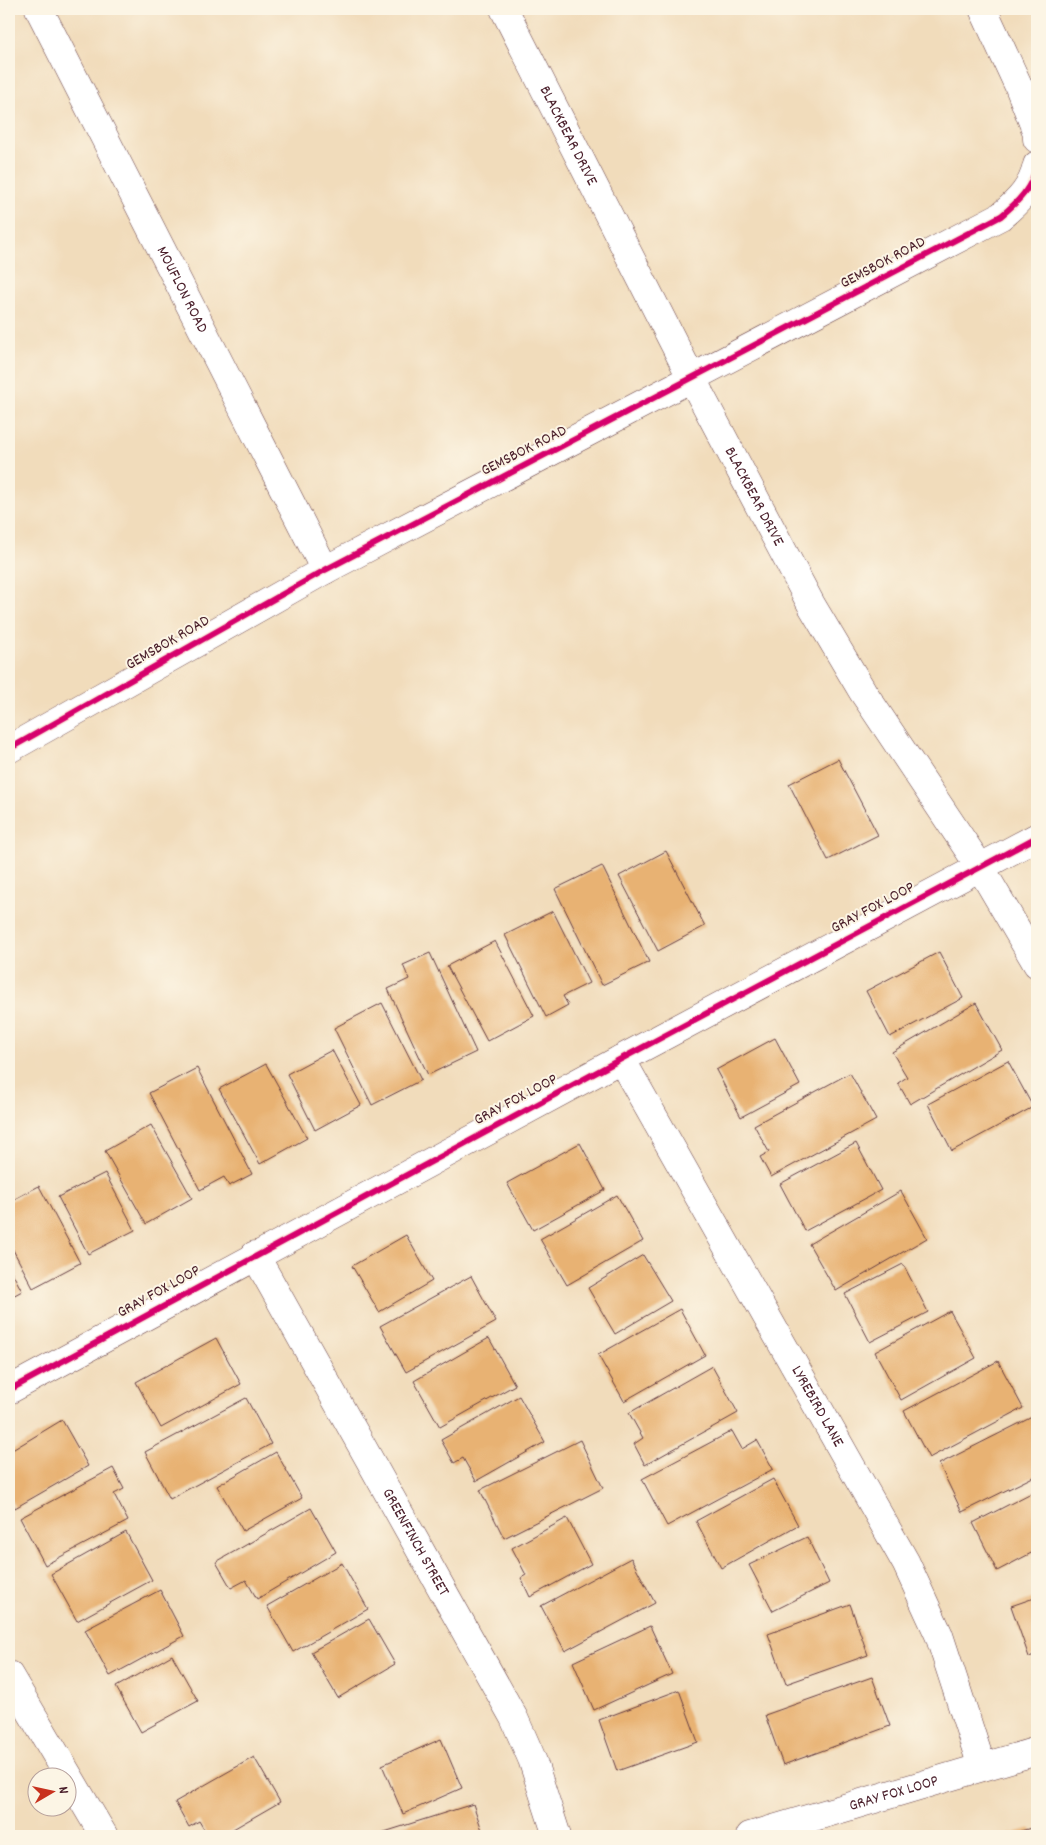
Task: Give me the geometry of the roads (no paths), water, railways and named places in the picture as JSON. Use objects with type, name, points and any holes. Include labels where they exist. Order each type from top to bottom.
[{"type":"street","name":"MOUFLON ROAD","points":[[39,9],[326,570]]},
{"type":"street","name":"BLACKBEAR DRIVE","points":[[504,9],[692,379],[812,606],[863,692],[980,866],[1037,964]]},
{"type":"street","points":[[983,9],[1019,87],[1037,133],[1037,139]]},
{"type":"street","name":"GEMSBOK ROAD","points":[[9,749],[326,570],[1001,216],[1021,199],[1034,179],[1037,166]]},
{"type":"street","name":"GRAY FOX LOOP","points":[[9,1390],[255,1255],[1037,837]]},
{"type":"street","name":"LYREBIRD LANE","points":[[621,1059],[906,1563],[939,1635],[982,1767]]},
{"type":"street","name":"GREENFINCH STREET","points":[[255,1255],[514,1718],[532,1759],[557,1836]]},
{"type":"street","points":[[9,1674],[104,1836]]},
{"type":"street","name":"GRAY FOX LOOP","points":[[750,1836],[1037,1751]]}]
